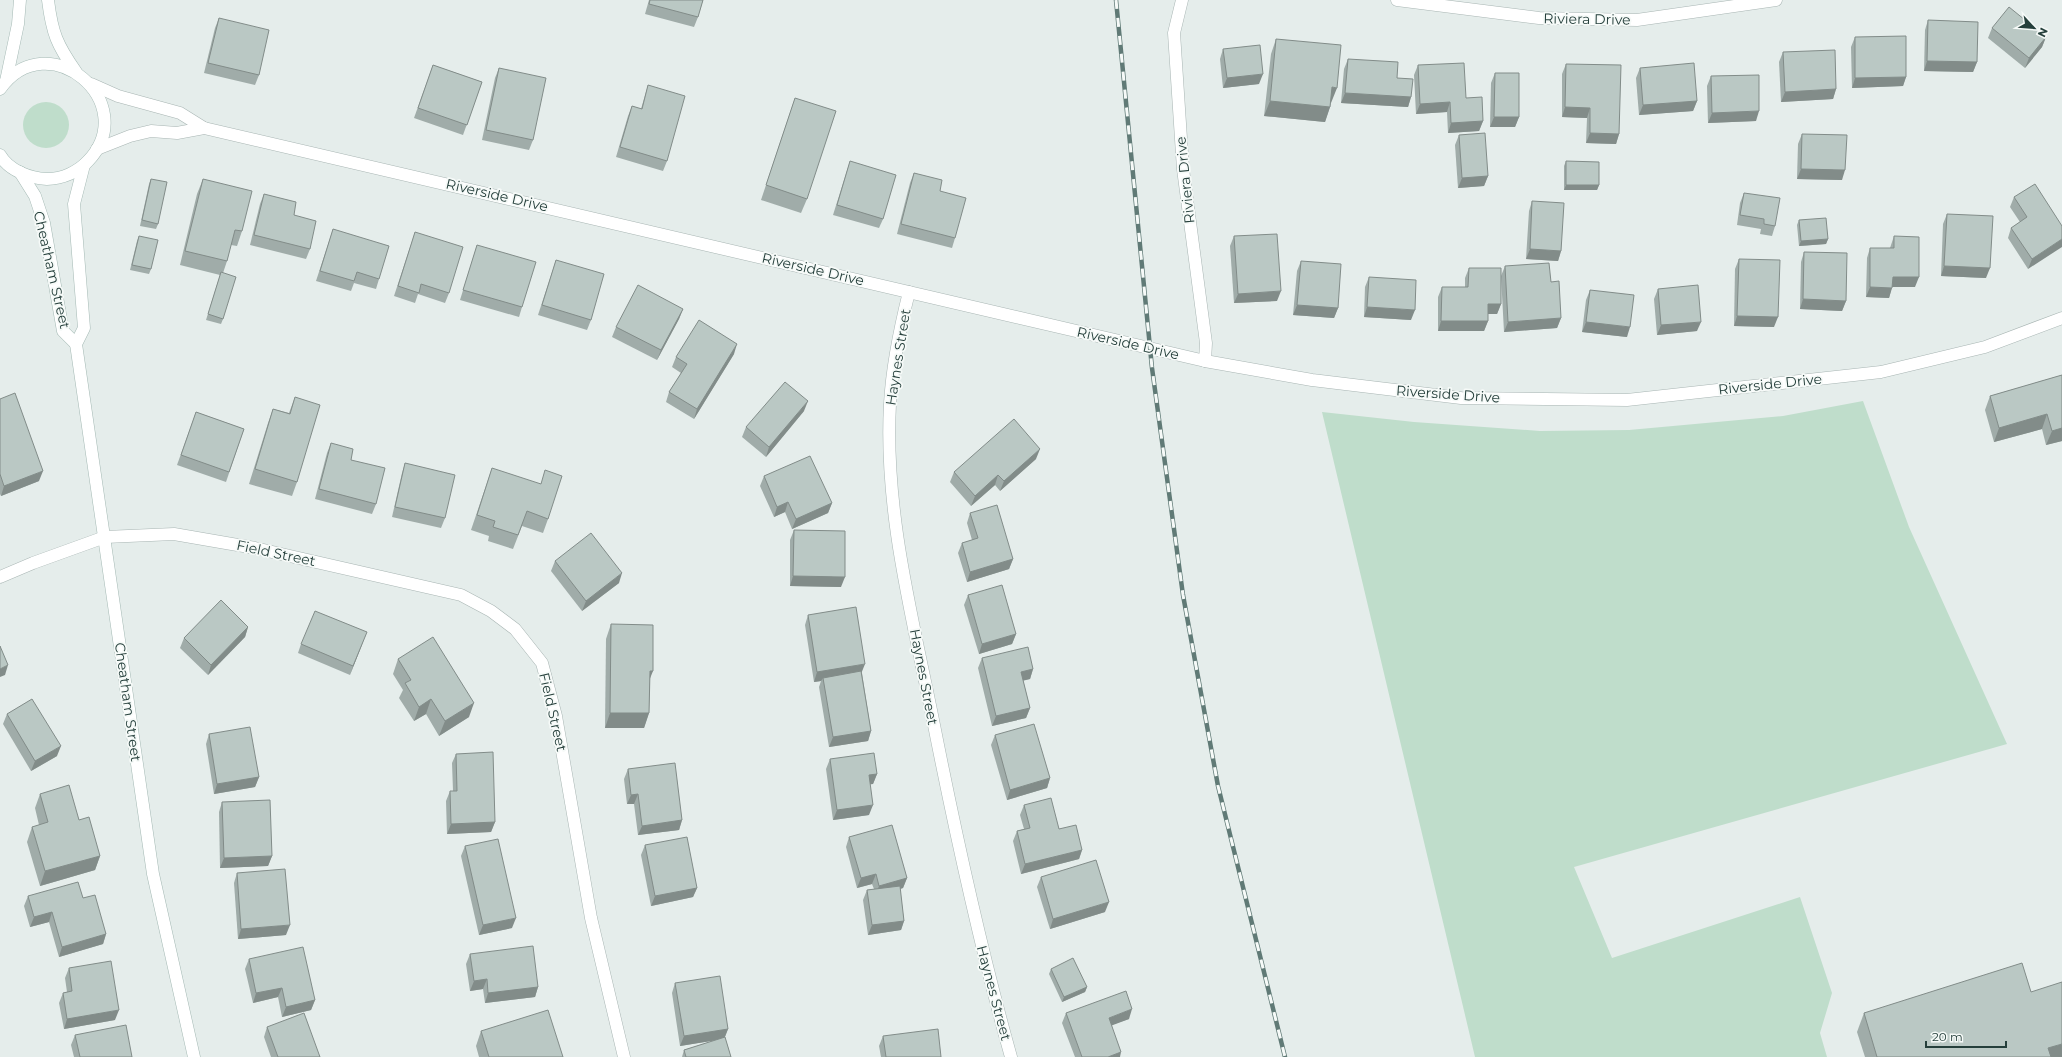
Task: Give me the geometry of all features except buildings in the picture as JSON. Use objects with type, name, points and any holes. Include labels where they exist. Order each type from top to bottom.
[{"type":"street","points":[[3,85],[18,24],[20,0]]},
{"type":"street","points":[[48,0],[51,22],[59,47],[76,72]]},
{"type":"street","name":"Riviera Drive","points":[[1182,0],[1174,33],[1182,169],[1206,343],[1205,361]]},
{"type":"street","name":"Riviera Drive","points":[[1396,0],[1539,18],[1637,20],[1776,0]]},
{"type":"street","points":[[0,157],[20,172],[36,178],[53,179],[70,174],[84,165],[97,149],[103,133],[104,116],[100,99],[91,84],[76,72],[59,65],[40,64],[21,70],[3,85]]},
{"type":"street","name":"Riverside Drive","points":[[91,84],[118,96],[180,113],[204,128],[1205,361],[1312,380],[1461,398],[1627,400],[1881,372],[1985,347],[2062,318]]},
{"type":"street","name":"Riverside Drive","points":[[97,149],[130,136],[151,131],[177,133],[204,128]]},
{"type":"street","name":"Cheatham Street","points":[[84,165],[74,204],[84,328],[76,344],[153,874],[194,1057]]},
{"type":"street","name":"Cheatham Street","points":[[20,172],[35,196],[44,223],[63,331],[76,344]]},
{"type":"street","name":"Haynes Street","points":[[909,292],[899,332],[890,402],[889,453],[892,505],[899,552],[954,825],[987,974],[1011,1057]]},
{"type":"street","name":"Field Street","points":[[0,577],[33,563],[105,538],[174,534],[255,548],[461,595],[491,611],[514,629],[542,663],[556,716],[591,918],[624,1057]]},
{"type":"green space","points":[[46,102],[59,106],[65,112],[69,125],[65,138],[59,144],[46,148],[33,144],[27,138],[23,125],[27,112],[33,106]]},
{"type":"green space","points":[[1863,401],[1909,527],[2007,744],[1574,867],[1612,958],[1800,897],[1832,993],[1820,1033],[1827,1057],[1475,1057],[1322,412],[1414,422],[1540,431],[1629,430],[1783,416]]},
{"type":"railway","points":[[1116,0],[1152,368],[1183,595],[1218,786],[1285,1057]]}]
